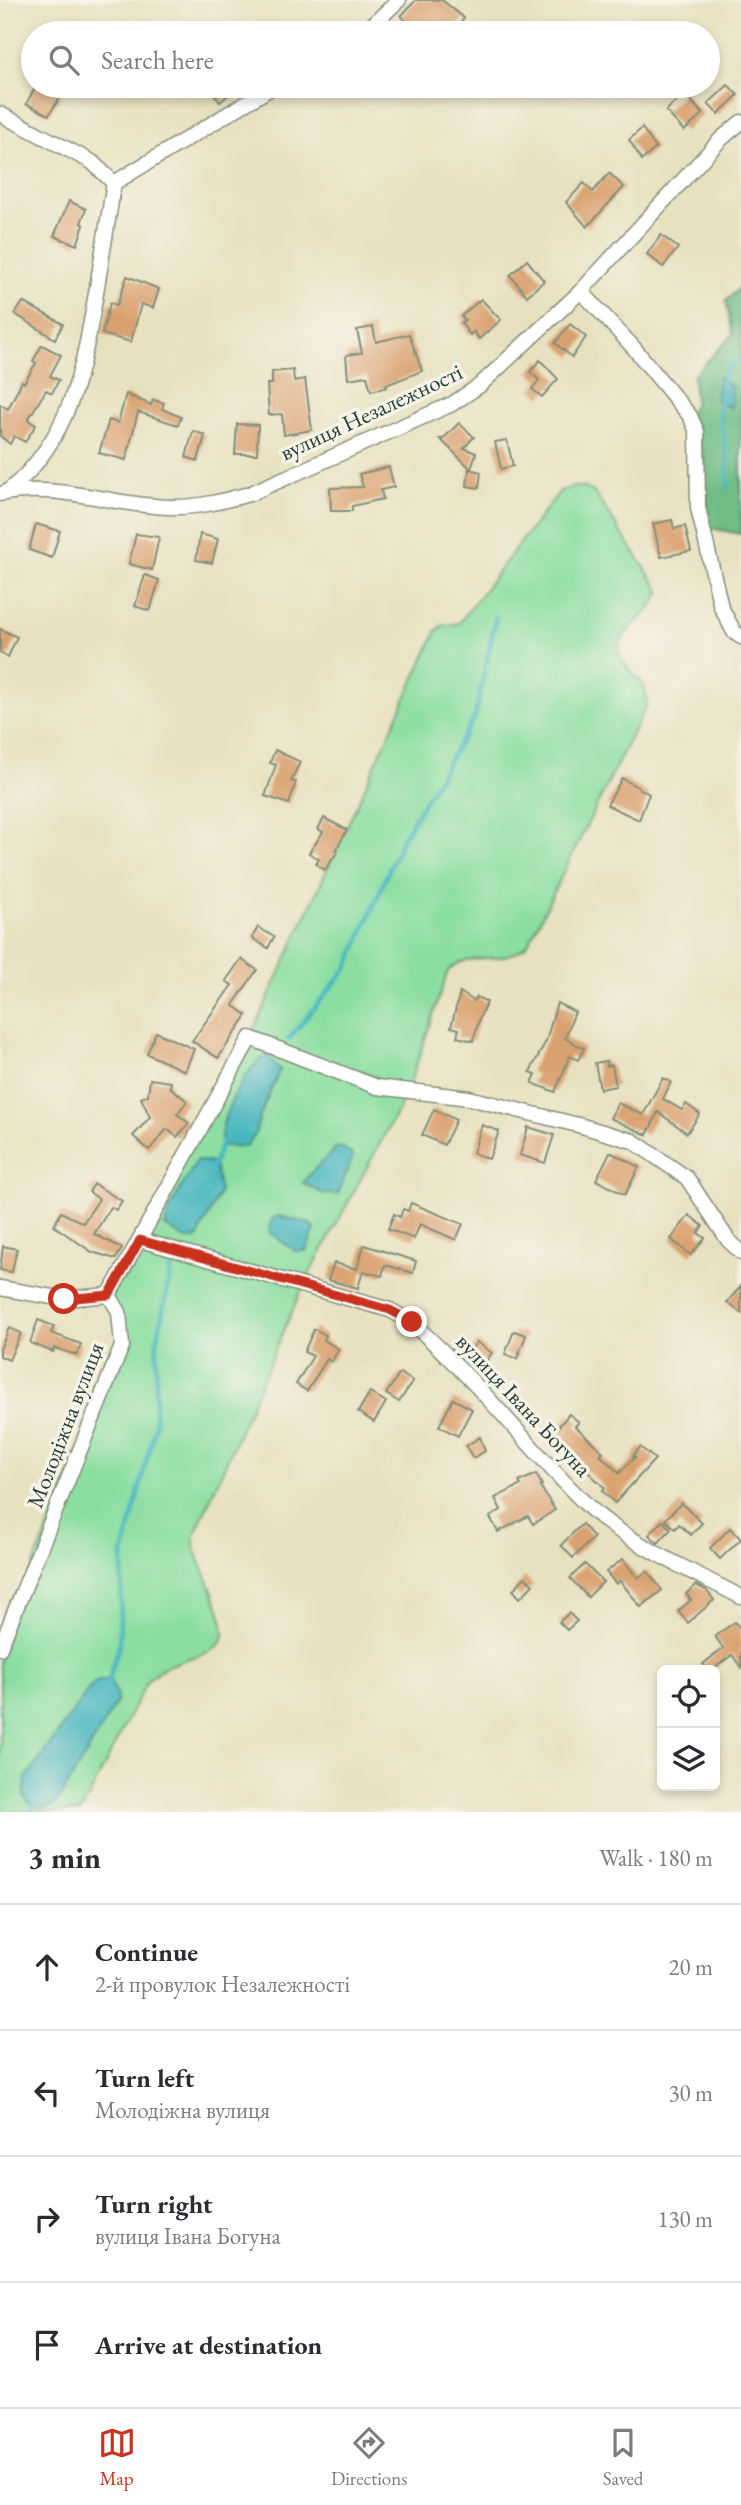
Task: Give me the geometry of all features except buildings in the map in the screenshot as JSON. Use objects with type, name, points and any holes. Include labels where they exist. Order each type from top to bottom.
[{"type":"street","points":[[376,21],[399,0]]},
{"type":"street","points":[[3,493],[27,476],[39,462],[64,420],[84,362],[114,183],[254,98]]},
{"type":"street","points":[[0,114],[92,162],[114,183]]},
{"type":"street","name":"вулиця Незалежності","points":[[3,493],[46,489],[169,507],[221,502],[249,494],[452,404],[479,386],[581,291],[720,140],[741,122]]},
{"type":"street","points":[[581,291],[690,415],[697,432],[698,508],[721,607],[734,632],[741,637]]},
{"type":"street","points":[[0,1288],[64,1299],[109,1295],[250,1038],[377,1087],[469,1098],[582,1126],[633,1142],[687,1178],[728,1240],[741,1252]]},
{"type":"street","name":"вулиця Івана Богуна","points":[[140,1240],[390,1310],[403,1317],[419,1329],[479,1388],[603,1520],[741,1597]]},
{"type":"street","name":"Молодіжна вулиця","points":[[0,1648],[122,1346],[119,1312],[109,1295]]},
{"type":"green space","points":[[741,286],[741,534],[709,528],[703,452],[685,423],[695,402],[693,376],[733,334],[726,301]]},
{"type":"green space","points":[[583,487],[594,492],[660,591],[651,607],[626,633],[619,648],[623,663],[643,685],[647,704],[528,944],[508,955],[465,961],[448,971],[406,1095],[303,1286],[195,1534],[194,1546],[222,1620],[223,1639],[204,1654],[167,1666],[147,1681],[81,1812],[0,1812],[0,1648],[122,1346],[109,1295],[250,1038],[436,632],[441,626],[459,623],[560,491]]},
{"type":"water","points":[[719,377],[732,388],[731,408],[716,400]]},
{"type":"water","points":[[267,1055],[280,1070],[255,1134],[247,1145],[221,1145],[224,1121],[235,1095],[258,1061]]},
{"type":"water","points":[[335,1148],[344,1148],[353,1156],[338,1194],[324,1194],[303,1183],[310,1173]]},
{"type":"water","points":[[197,1160],[214,1163],[220,1192],[197,1239],[185,1239],[165,1226],[171,1206]]},
{"type":"water","points":[[279,1216],[308,1223],[315,1229],[306,1251],[295,1251],[270,1233],[269,1227],[273,1218]]},
{"type":"water","points":[[110,1680],[117,1695],[116,1703],[58,1802],[44,1808],[31,1805],[24,1796],[26,1778],[88,1690],[94,1683]]},
{"type":"waterway","points":[[723,385],[726,369],[741,359]]},
{"type":"waterway","points":[[722,397],[719,413],[727,454],[728,487]]},
{"type":"waterway","points":[[288,1040],[348,967],[402,839],[475,717],[496,617]]},
{"type":"waterway","points":[[213,1166],[222,1142]]},
{"type":"waterway","points":[[108,1683],[119,1645],[123,1554],[155,1427],[157,1342],[172,1264]]},
{"type":"waterway","points":[[30,1812],[37,1802]]},
{"type":"route","points":[[64,1299],[109,1295],[140,1240],[390,1310],[412,1322]]}]
